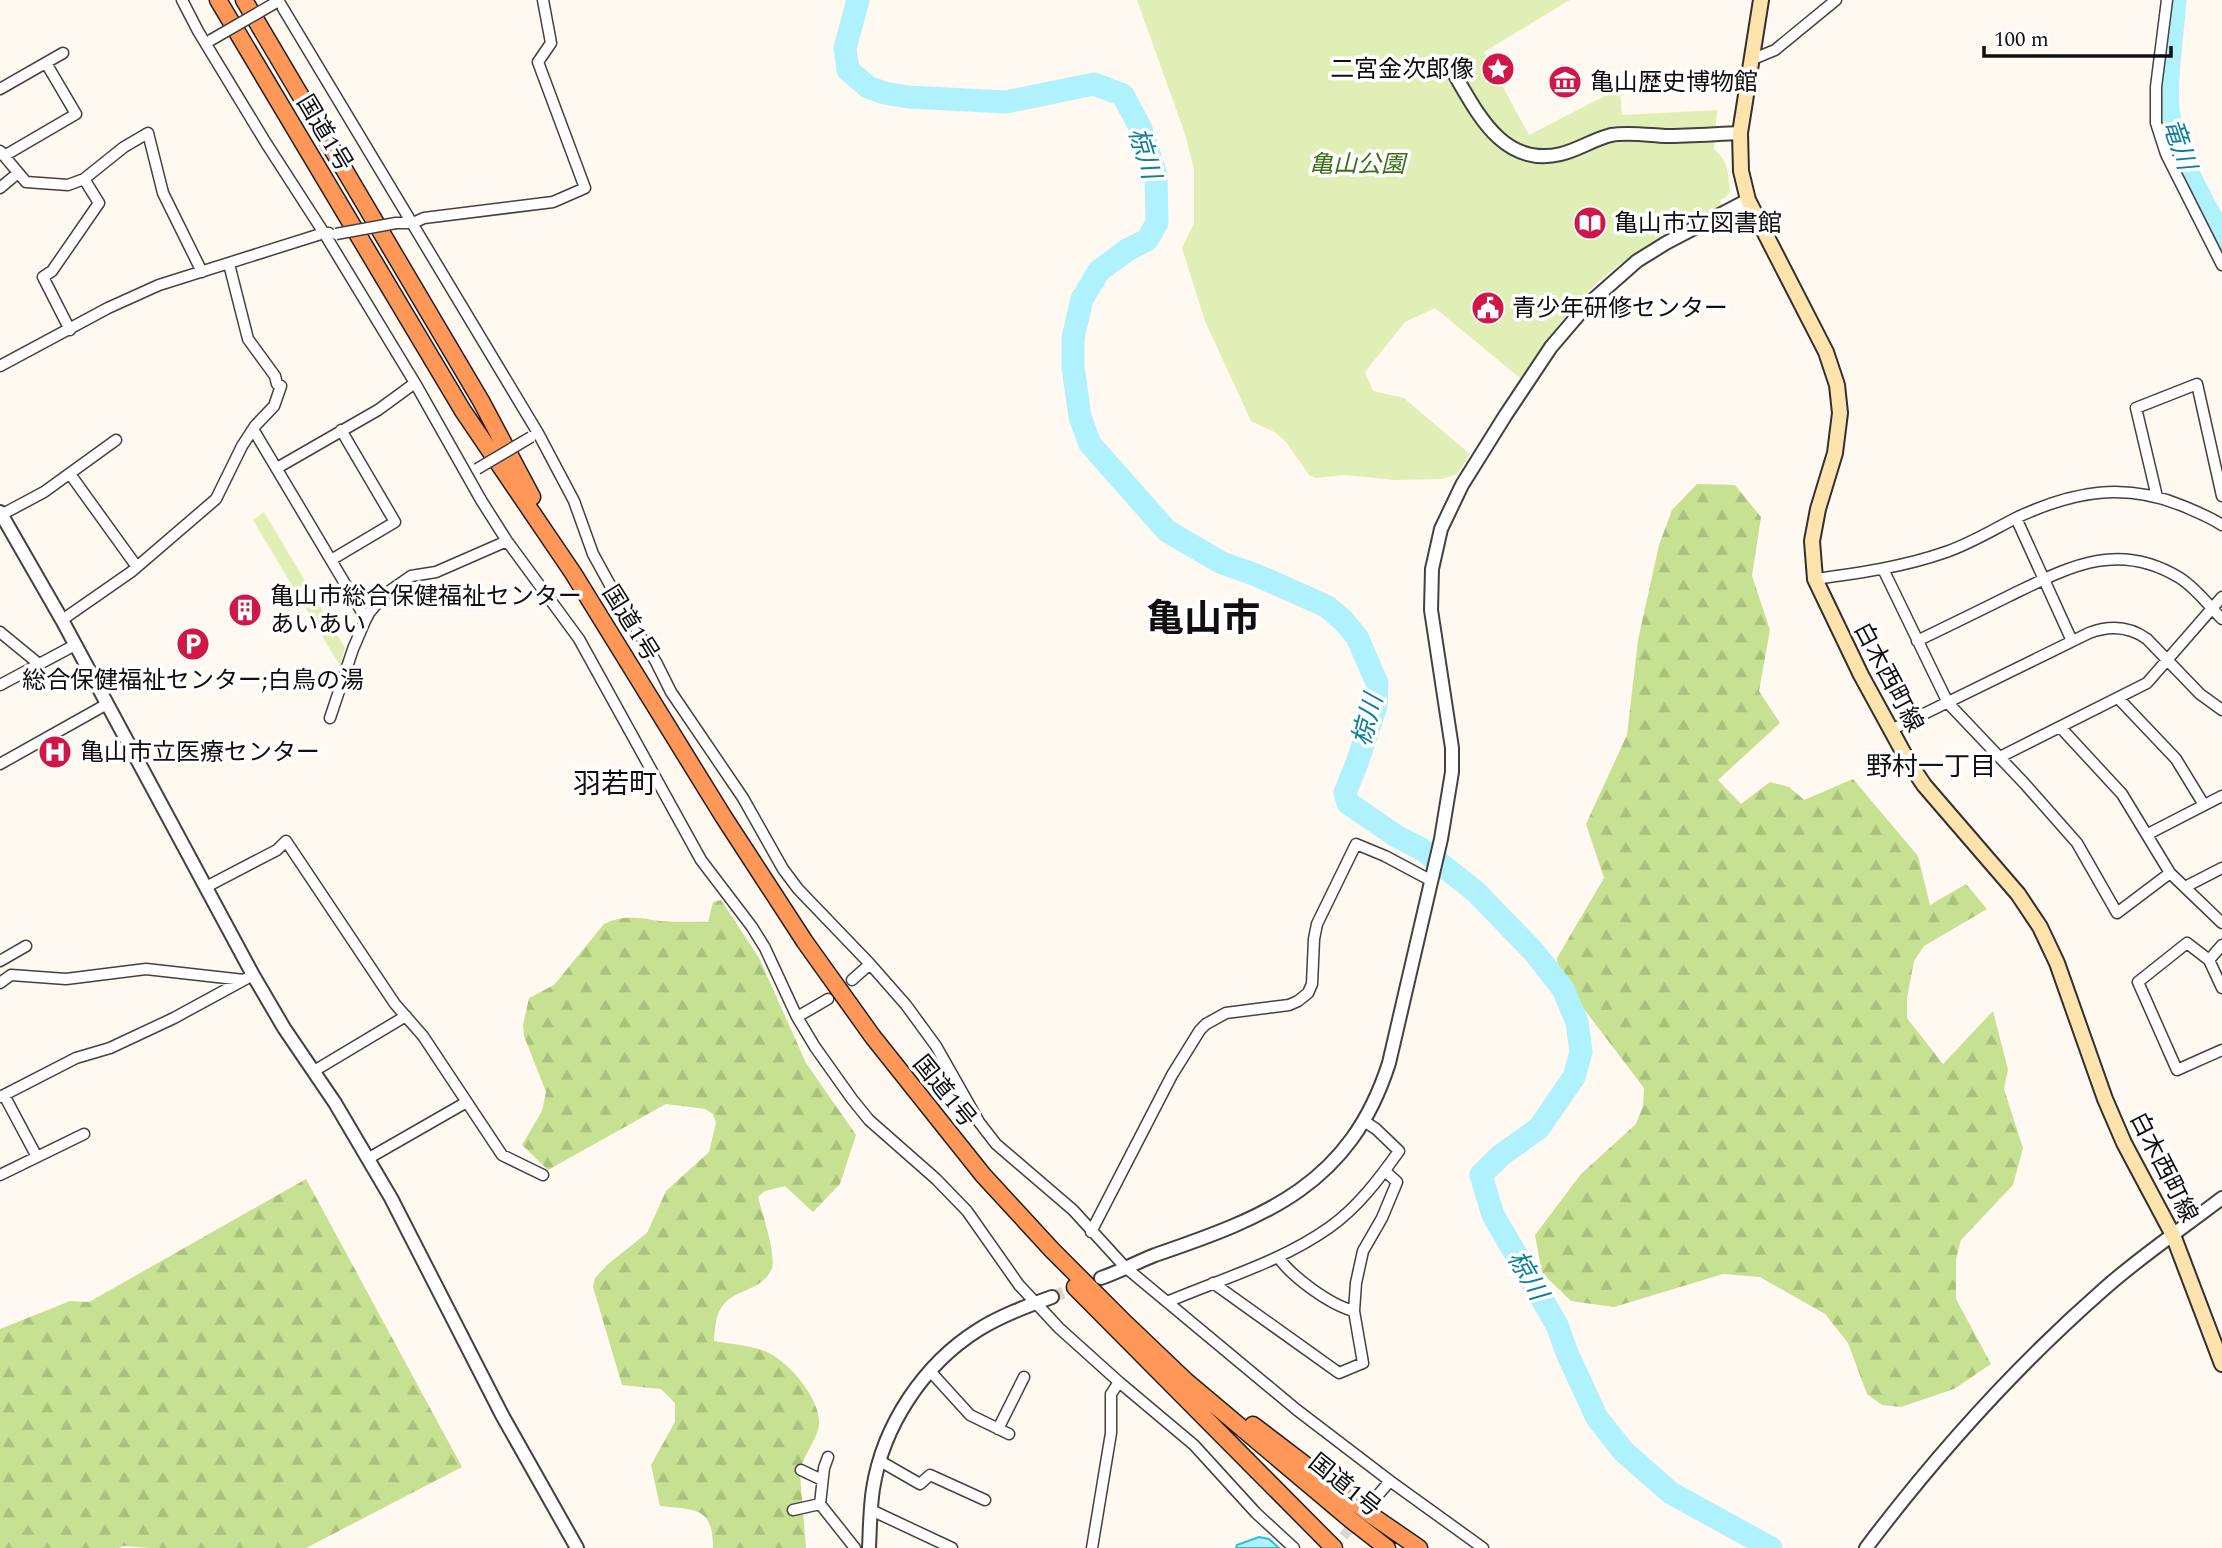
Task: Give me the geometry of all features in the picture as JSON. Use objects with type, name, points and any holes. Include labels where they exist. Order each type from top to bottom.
[{"type":"highway","name":"国道1号","points":[[218,0],[463,411],[573,573],[723,816],[805,942],[873,1037],[983,1175],[1052,1250],[1186,1381],[1350,1520],[1387,1548]]},
{"type":"highway","name":"国道1号","points":[[244,0],[481,401],[573,573]]},
{"type":"highway","points":[[1052,1250],[1070,1282],[1093,1307],[1334,1548]]},
{"type":"highway","points":[[1186,1381],[1200,1382],[1371,1515],[1419,1548]]},
{"type":"main road","name":"白木西町線","points":[[1760,0],[1740,133],[1741,171],[1748,200],[1826,352],[1837,385],[1840,412],[1838,434],[1812,541],[1815,579],[1832,618],[1891,730],[1924,785],[2018,894],[2040,927],[2057,963],[2105,1099],[2124,1143],[2173,1235],[2222,1364]]},
{"type":"street","points":[[181,0],[415,383],[507,541],[579,639],[701,860],[765,948],[797,1017],[815,1047],[869,1120],[936,1179],[967,1211],[1019,1285],[1035,1303],[1119,1382],[1194,1445],[1256,1513],[1294,1548]]},
{"type":"street","points":[[0,366],[108,308],[159,285],[324,233],[337,234],[396,223],[413,223],[424,218],[553,202],[585,188],[538,62],[551,43],[542,0]]},
{"type":"street","points":[[1751,60],[1775,50],[1836,0]]},
{"type":"street","points":[[2167,0],[2156,87],[2157,123],[2166,154],[2222,265]]},
{"type":"street","points":[[208,42],[277,1],[413,223],[573,501],[593,554],[671,692],[743,798],[783,869],[798,889],[906,1005],[936,1046],[979,1122],[996,1144],[1073,1210],[1125,1267],[1297,1410],[1483,1548]]},
{"type":"street","points":[[0,89],[63,53]]},
{"type":"street","points":[[46,63],[76,114],[2,153],[26,182],[68,185],[84,179],[124,147],[148,133],[163,193],[202,272]]},
{"type":"street","points":[[1452,70],[1489,131],[1502,142],[1532,155],[1552,156],[1613,135],[1740,133]]},
{"type":"street","points":[[0,188],[18,173]]},
{"type":"street","points":[[71,330],[43,277],[52,271],[99,203],[84,179]]},
{"type":"street","points":[[1101,1278],[1242,1223],[1288,1199],[1328,1167],[1364,1121],[1389,1063],[1449,795],[1452,748],[1434,636],[1431,587],[1435,550],[1450,506],[1551,347],[1586,306],[1637,261],[1748,200]]},
{"type":"street","points":[[62,620],[95,599],[136,567],[216,499],[242,446],[274,406],[281,386],[277,384],[275,376],[248,339],[229,264]]},
{"type":"street","points":[[277,468],[378,410],[415,383]]},
{"type":"street","points":[[2157,497],[2136,408],[2197,384],[2222,496]]},
{"type":"street","points":[[253,429],[366,619]]},
{"type":"street","points":[[331,560],[395,522],[341,430]]},
{"type":"street","points":[[466,474],[534,435]]},
{"type":"street","points":[[116,440],[44,492],[1,514],[62,620],[206,887],[249,977],[314,1071],[369,1158],[502,1415],[577,1548]]},
{"type":"street","points":[[70,474],[136,567]]},
{"type":"street","points":[[1815,579],[1916,562],[1965,545],[2049,503],[2082,494],[2116,492],[2157,497],[2200,513],[2222,525]]},
{"type":"street","points":[[2016,518],[2073,641]]},
{"type":"street","points":[[330,718],[353,649],[369,612],[385,594],[411,576],[436,572],[507,541]]},
{"type":"street","points":[[1917,640],[2074,565],[2120,559],[2146,563],[2182,579],[2222,619]]},
{"type":"street","points":[[1883,569],[1948,703],[2077,843],[2117,914],[2170,873]]},
{"type":"street","points":[[2000,757],[2147,683],[2222,597]]},
{"type":"street","points":[[1891,730],[2104,628],[2128,629],[2147,639],[2200,694],[2222,710]]},
{"type":"street","points":[[0,632],[39,664]]},
{"type":"street","points":[[0,685],[75,645]]},
{"type":"street","points":[[2119,699],[2176,759],[2203,805]]},
{"type":"street","points":[[0,764],[107,704]]},
{"type":"street","points":[[2061,728],[2122,794],[2170,873],[2222,923]]},
{"type":"street","points":[[2148,834],[2222,796]]},
{"type":"street","points":[[206,887],[277,850],[286,841],[395,1004],[423,1036],[502,1155],[543,1175]]},
{"type":"street","points":[[1091,1232],[1172,1074],[1206,1024],[1226,1013],[1289,1005],[1308,993],[1312,984],[1317,924],[1356,844],[1432,878]]},
{"type":"street","points":[[2185,887],[2222,868]]},
{"type":"street","points":[[2222,988],[2209,960],[2187,943],[2138,982],[2177,1070],[2222,1051]]},
{"type":"street","points":[[0,961],[26,946]]},
{"type":"street","points":[[2209,960],[2222,946]]},
{"type":"street","points":[[852,980],[870,964]]},
{"type":"street","points":[[0,983],[11,975],[66,979],[146,969],[249,977]]},
{"type":"street","points":[[37,1157],[2,1096],[76,1058],[110,1048],[249,977]]},
{"type":"street","points":[[797,1017],[828,999]]},
{"type":"street","points":[[314,1071],[406,1016]]},
{"type":"street","points":[[369,1158],[465,1103]]},
{"type":"street","points":[[1167,1302],[1278,1257],[1331,1227],[1366,1196],[1399,1151],[1364,1121]]},
{"type":"street","points":[[0,1175],[84,1134]]},
{"type":"street","points":[[1213,1283],[1339,1373],[1363,1363],[1354,1311],[1356,1283],[1363,1251],[1382,1218],[1397,1182],[1385,1171]]},
{"type":"street","points":[[1866,1548],[1966,1424],[2030,1358],[2105,1288],[2222,1198]]},
{"type":"street","points":[[1278,1257],[1286,1268],[1329,1300],[1354,1311]]},
{"type":"street","points":[[869,1548],[873,1487],[880,1461],[914,1390],[946,1356],[981,1328],[1052,1297]]},
{"type":"street","points":[[930,1371],[970,1415],[1009,1434]]},
{"type":"street","points":[[998,1429],[1024,1377]]},
{"type":"street","points":[[1092,1548],[1111,1433],[1111,1394],[1119,1382]]},
{"type":"street","points":[[828,1457],[820,1504],[855,1548]]},
{"type":"street","points":[[880,1461],[920,1484],[930,1475],[985,1500]]},
{"type":"street","points":[[801,1470],[822,1480]]},
{"type":"street","points":[[1371,1502],[1390,1481]]},
{"type":"street","points":[[793,1510],[820,1504]]},
{"type":"street","points":[[871,1510],[952,1548]]},
{"type":"green space","name":"亀山公園","points":[[1137,0],[1570,0],[1484,52],[1529,135],[1620,88],[1622,115],[1717,110],[1714,150],[1725,163],[1730,191],[1720,200],[1722,205],[1657,240],[1598,282],[1566,316],[1520,378],[1435,308],[1405,322],[1365,372],[1373,391],[1404,398],[1470,454],[1455,475],[1442,479],[1395,480],[1344,475],[1316,478],[1309,475],[1286,442],[1276,433],[1251,421],[1205,321],[1182,248],[1194,223],[1194,170],[1185,134]]},
{"type":"green space","points":[[1697,484],[1735,485],[1761,517],[1752,576],[1770,630],[1759,691],[1780,723],[1718,780],[1741,804],[1770,782],[1789,787],[1804,800],[1853,779],[1918,856],[1930,905],[1966,884],[1987,909],[1924,946],[1914,961],[1907,998],[1907,1018],[1943,1064],[1993,1011],[2008,1070],[2004,1089],[2023,1148],[2013,1185],[1961,1240],[1956,1259],[1956,1299],[1991,1364],[1954,1389],[1901,1407],[1882,1405],[1867,1394],[1848,1343],[1825,1314],[1760,1277],[1723,1274],[1614,1307],[1571,1301],[1542,1273],[1535,1235],[1581,1174],[1636,1124],[1643,1106],[1644,1088],[1558,975],[1557,958],[1604,878],[1586,824],[1627,735],[1638,640],[1659,545],[1672,510]]},
{"type":"green space","points":[[264,512],[345,648],[340,666],[253,520]]},
{"type":"green space","points":[[721,900],[759,958],[806,1063],[856,1135],[840,1184],[813,1212],[785,1186],[765,1191],[758,1197],[770,1243],[772,1268],[763,1281],[735,1295],[724,1304],[715,1327],[714,1341],[762,1350],[782,1362],[802,1383],[816,1407],[818,1430],[800,1475],[806,1548],[713,1548],[710,1524],[700,1513],[660,1506],[651,1465],[675,1422],[675,1403],[661,1389],[622,1385],[593,1287],[595,1278],[608,1264],[647,1233],[666,1191],[709,1152],[716,1123],[713,1114],[705,1109],[666,1104],[548,1170],[522,1145],[542,1111],[546,1092],[524,1036],[523,1025],[529,998],[554,985],[604,924],[628,918],[708,922],[713,902]]},
{"type":"green space","points":[[306,1179],[462,1467],[306,1548],[0,1548],[0,1329],[70,1301],[89,1302]]},
{"type":"water","points":[[1259,1537],[1269,1539],[1279,1548],[1236,1548],[1237,1545]]},
{"type":"waterway","name":"椋川","points":[[858,0],[845,48],[848,70],[868,87],[884,93],[908,97],[1006,102],[1094,84],[1123,95],[1141,129],[1156,175],[1157,223],[1147,240],[1127,250],[1099,271],[1082,299],[1073,338],[1073,367],[1080,417],[1090,444],[1167,531],[1222,563],[1326,606],[1343,620],[1357,637],[1377,683],[1376,706],[1345,793],[1348,803],[1396,836],[1423,850],[1476,892],[1534,952],[1563,989],[1577,1022],[1581,1052],[1574,1077],[1539,1128],[1500,1156],[1481,1175],[1493,1215],[1557,1325],[1597,1418],[1624,1452],[1671,1493],[1771,1548]]},
{"type":"waterway","name":"竜川","points":[[2175,0],[2168,83],[2171,125],[2189,176],[2222,239]]},
{"type":"tunnel","points":[[1052,1297],[1101,1278]]},
{"type":"tunnel","points":[[1334,1548],[1356,1521]]},
{"type":"place","name":"二宮金次郎像","points":[[1498,69]]},
{"type":"place","name":"亀山歴史博物館","points":[[1565,82]]},
{"type":"place","name":"亀山市立図書館","points":[[1590,223]]},
{"type":"place","name":"青少年研修センター","points":[[1488,308]]},
{"type":"place","name":"亀山市総合保健福祉センター あいあい","points":[[245,610]]},
{"type":"place","name":"総合保健福祉センター;白鳥の湯","points":[[193,644]]},
{"type":"place","name":"亀山市立医療センター","points":[[55,752]]},
{"type":"district","name":"亀山市","points":[[1203,618]]},
{"type":"district","name":"野村一丁目","points":[[1931,766]]},
{"type":"district","name":"羽若町","points":[[615,783]]}]
